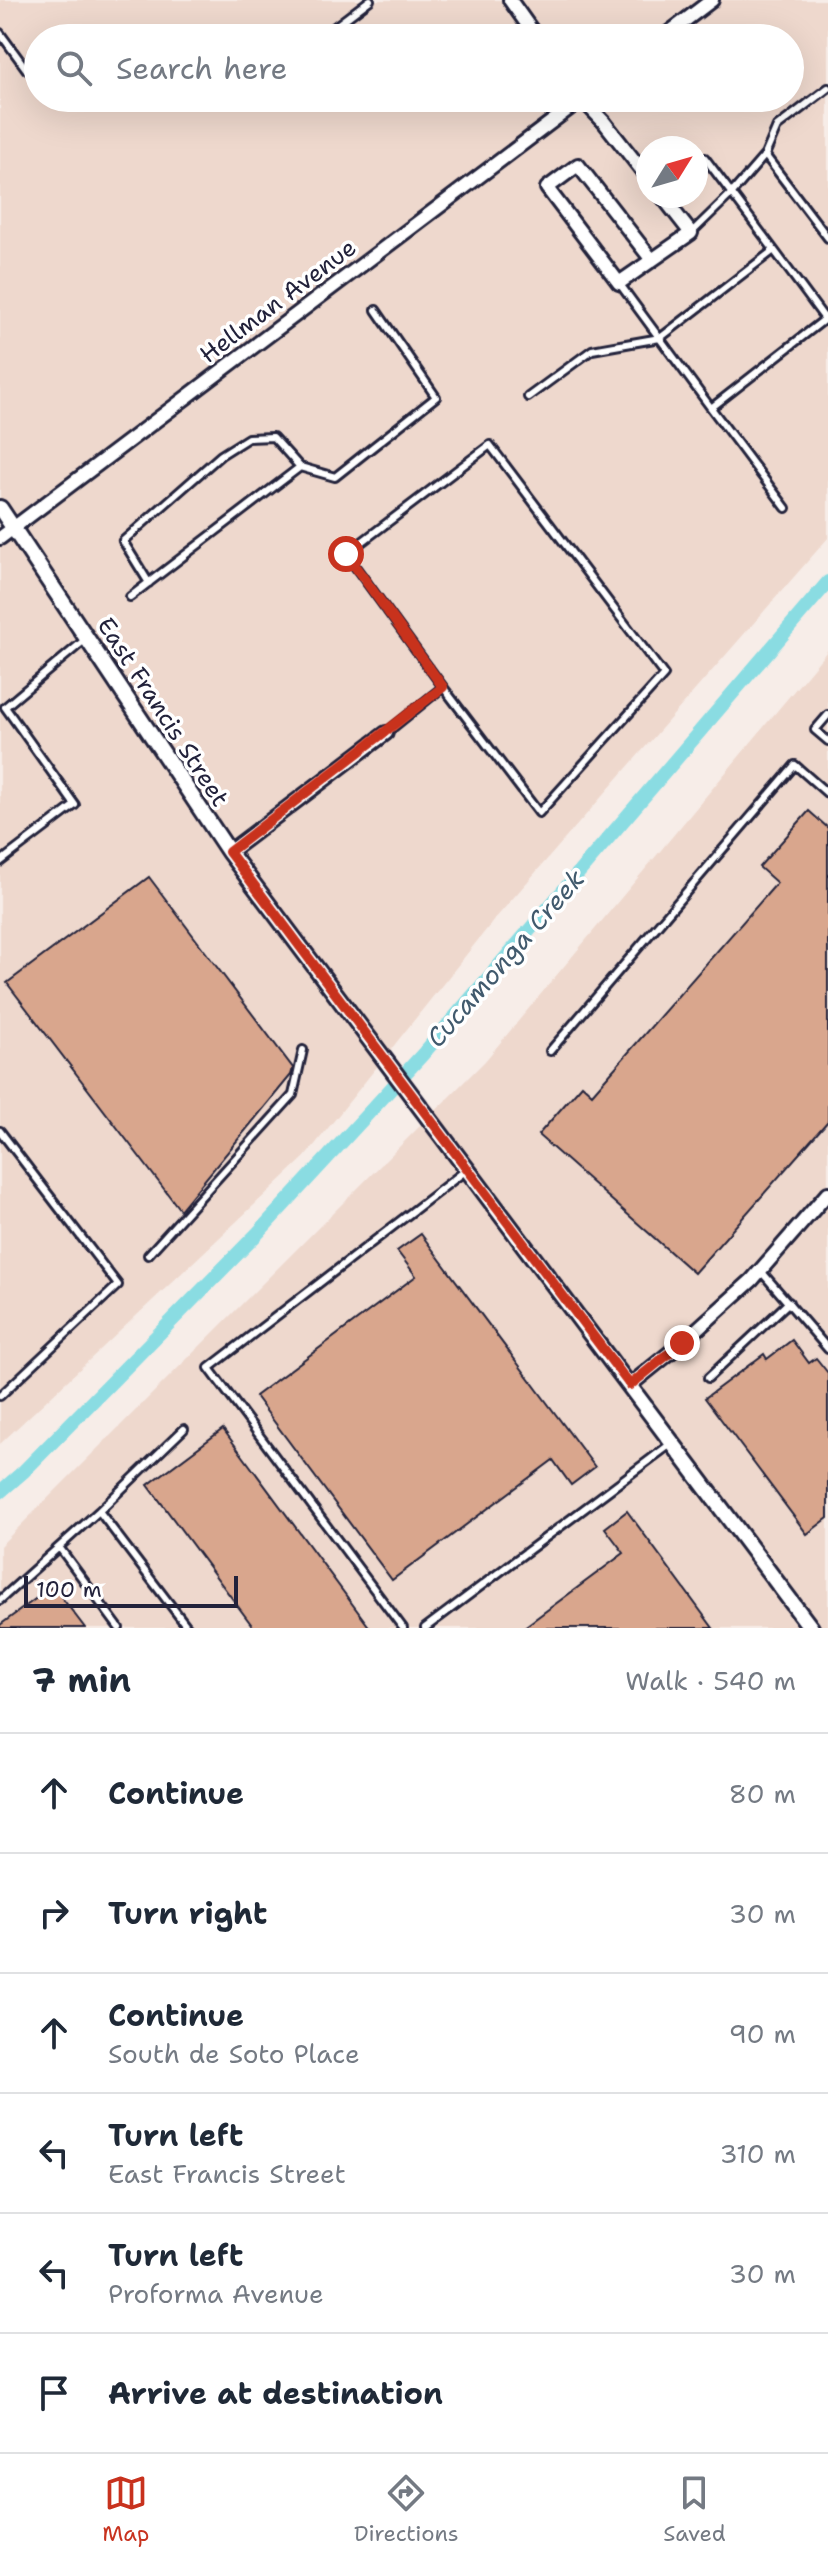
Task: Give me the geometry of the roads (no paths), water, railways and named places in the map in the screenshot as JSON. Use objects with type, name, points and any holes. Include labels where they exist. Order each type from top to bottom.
[{"type":"street","points":[[510,0],[527,24]]},
{"type":"street","points":[[680,24],[712,0]]},
{"type":"street","name":"Hellman Avenue","points":[[0,538],[563,112]]},
{"type":"street","points":[[595,112],[636,163]]},
{"type":"street","points":[[652,260],[578,165],[547,188],[619,283],[691,233],[671,208]]},
{"type":"street","name":"East Francis Street","points":[[0,508],[229,852],[811,1628]]},
{"type":"street","points":[[229,852],[386,733]]},
{"type":"street","points":[[630,1385],[682,1343],[760,1270],[828,1193]]},
{"type":"lane","points":[[338,24],[370,0]]},
{"type":"lane","points":[[0,33],[24,66]]},
{"type":"lane","points":[[804,106],[828,88]]},
{"type":"lane","points":[[691,233],[765,155],[777,127],[797,112]]},
{"type":"lane","points":[[765,155],[828,238]]},
{"type":"lane","points":[[708,162],[826,318],[711,408]]},
{"type":"lane","points":[[528,397],[592,350],[660,338],[774,250]]},
{"type":"lane","points":[[619,283],[786,508]]},
{"type":"lane","points":[[149,583],[123,541],[221,455],[248,438],[273,437],[300,467],[335,477],[436,397],[376,310]]},
{"type":"lane","points":[[490,445],[664,675],[539,813],[443,687],[346,554],[490,445]]},
{"type":"lane","points":[[130,597],[300,467]]},
{"type":"lane","points":[[0,862],[75,805],[5,707],[87,638]]},
{"type":"lane","points":[[386,733],[443,687]]},
{"type":"lane","points":[[828,715],[815,730],[828,741]]},
{"type":"lane","points":[[550,1051],[795,765],[828,794]]},
{"type":"lane","points":[[148,1255],[293,1095],[303,1050]]},
{"type":"lane","points":[[0,1131],[118,1285],[0,1396]]},
{"type":"lane","points":[[403,1628],[209,1368],[468,1169]]},
{"type":"lane","points":[[760,1270],[828,1349]]},
{"type":"lane","points":[[708,1378],[789,1302]]},
{"type":"lane","points":[[0,1600],[184,1429]]},
{"type":"lane","points":[[425,1628],[673,1442]]},
{"type":"lane","points":[[99,1511],[188,1628]]},
{"type":"lane","points":[[59,1547],[119,1628]]},
{"type":"waterway","name":"Cucamonga Creek","points":[[0,1492],[257,1234],[423,1054],[828,582]]}]
